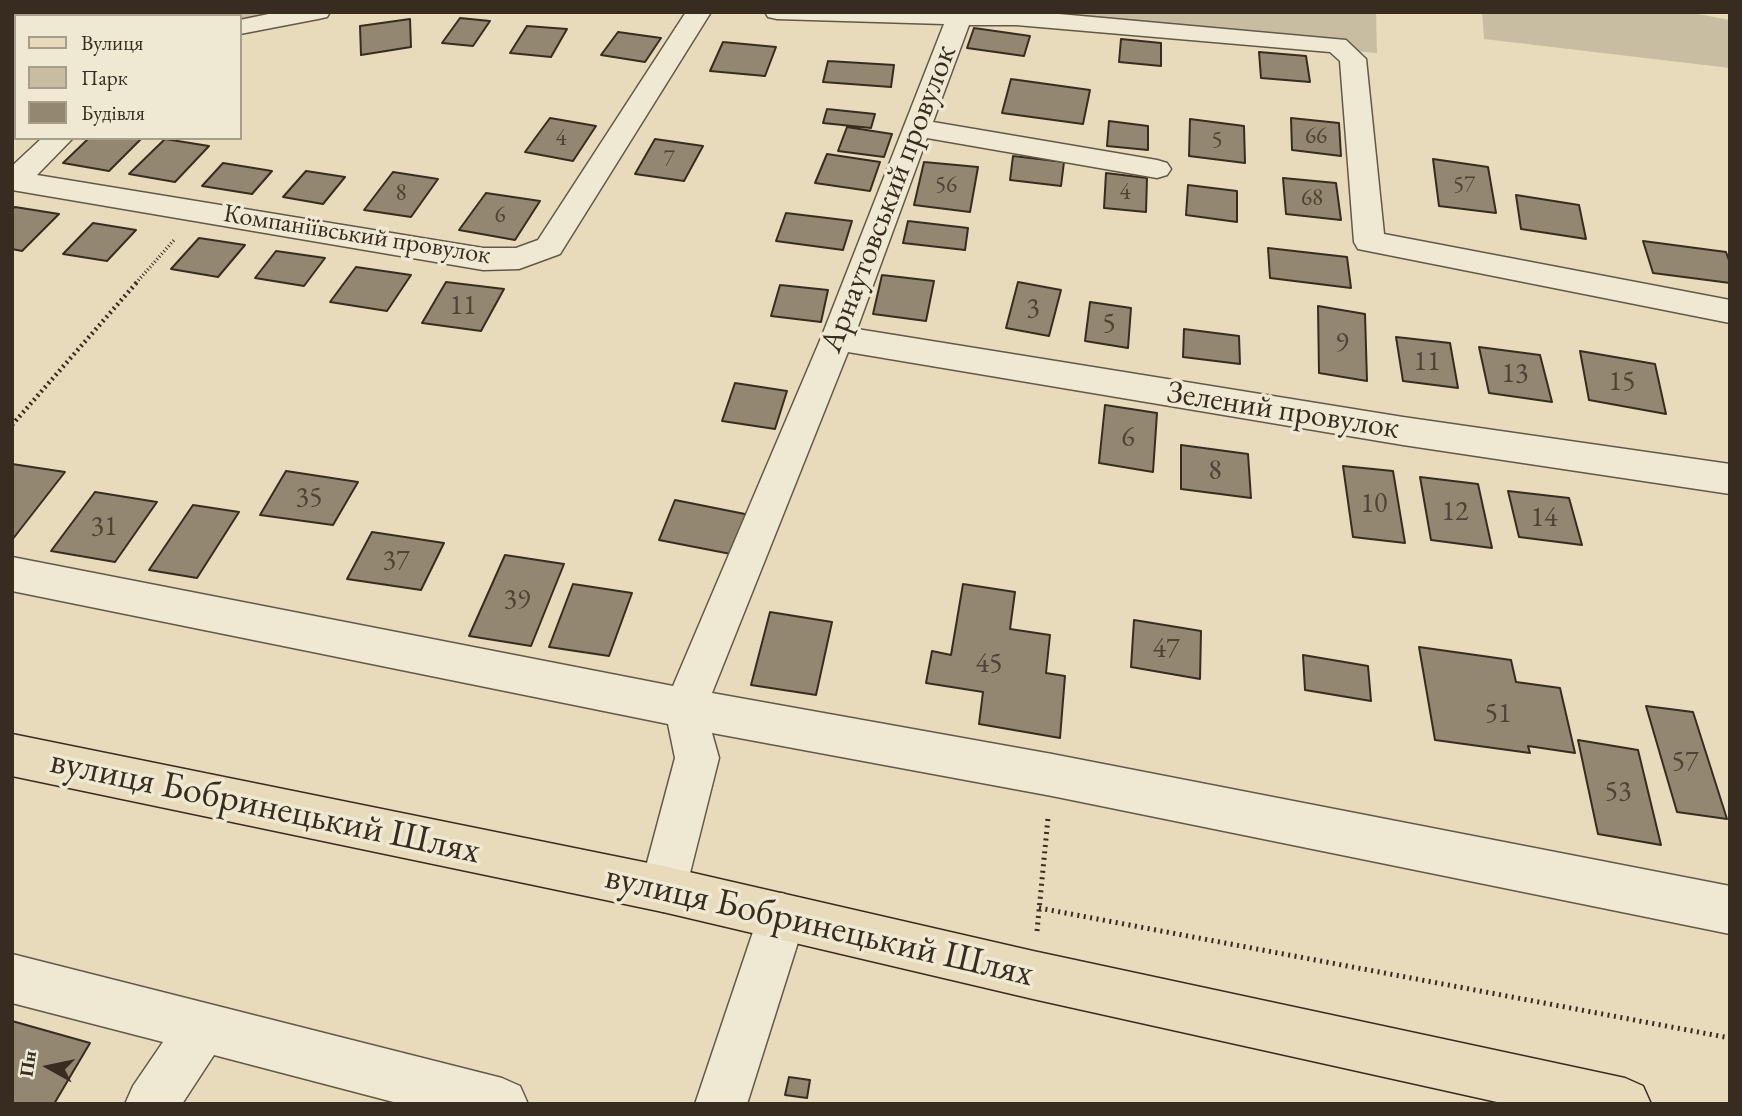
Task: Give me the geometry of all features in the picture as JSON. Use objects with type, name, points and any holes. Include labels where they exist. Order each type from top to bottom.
[{"type":"main road","name":"вулиця Бобринецький Шлях","points":[[14,758],[663,889],[1033,975],[1625,1104]]},
{"type":"street","points":[[242,27],[318,12]]},
{"type":"street","name":"Компаніївський провулок","points":[[14,181],[482,259],[519,258],[549,247],[699,12]]},
{"type":"street","points":[[777,12],[958,18]]},
{"type":"street","name":"Арнаутовський провулок","points":[[685,708],[836,338],[958,18],[1016,18],[1336,45],[1353,59],[1369,242],[1730,312]]},
{"type":"street","points":[[916,128],[1157,169]]},
{"type":"street","points":[[14,181],[57,140]]},
{"type":"street","name":"Зелений провулок","points":[[836,338],[1403,431],[1730,479]]},
{"type":"street","points":[[12,574],[685,708],[1052,775],[1730,909]]},
{"type":"street","points":[[663,889],[697,758],[685,708]]},
{"type":"street","points":[[721,1104],[782,917]]},
{"type":"street","points":[[12,978],[502,1104]]},
{"type":"street","points":[[151,1104],[203,1028]]},
{"type":"path","points":[[12,425],[200,210]]},
{"type":"path","points":[[1033,975],[1052,775]]},
{"type":"path","points":[[1039,908],[1730,1038]]},
{"type":"green space","points":[[292,12],[242,20],[242,14],[44,14]]},
{"type":"green space","points":[[788,12],[1376,12],[1377,53],[1051,26]]},
{"type":"green space","points":[[1482,12],[1687,12],[1730,20],[1730,68],[1484,39]]},
{"type":"building","points":[[460,18],[490,21],[473,46],[442,43]]},
{"type":"building","points":[[410,19],[411,47],[361,55],[360,26]]},
{"type":"building","points":[[527,26],[567,29],[551,57],[510,53]]},
{"type":"building","points":[[974,28],[1030,36],[1024,56],[967,48]]},
{"type":"building","points":[[618,32],[661,38],[645,62],[601,55]]},
{"type":"building","points":[[1121,39],[1161,43],[1161,66],[1119,62]]},
{"type":"building","points":[[723,42],[776,47],[765,76],[710,71]]},
{"type":"building","points":[[1259,52],[1306,56],[1310,82],[1261,78]]},
{"type":"building","points":[[828,61],[894,65],[891,87],[823,82]]},
{"type":"building","points":[[1011,79],[1090,90],[1083,124],[1002,113]]},
{"type":"building","points":[[827,109],[875,114],[871,128],[823,123]]},
{"type":"building","points":[[550,118],[596,126],[573,161],[525,152]]},
{"type":"building","points":[[1291,118],[1339,123],[1341,156],[1292,150]]},
{"type":"building","points":[[1190,119],[1244,126],[1245,163],[1189,156]]},
{"type":"building","points":[[1109,121],[1148,126],[1148,150],[1107,146]]},
{"type":"building","points":[[847,127],[892,134],[884,157],[838,151]]},
{"type":"building","points":[[655,139],[703,146],[684,181],[635,174]]},
{"type":"building","points":[[87,140],[140,140],[109,171],[63,163]]},
{"type":"building","points":[[164,140],[209,146],[175,182],[129,174]]},
{"type":"building","points":[[827,154],[880,162],[870,191],[815,183]]},
{"type":"building","points":[[1013,156],[1064,162],[1061,186],[1010,180]]},
{"type":"building","points":[[1433,159],[1488,167],[1496,213],[1439,206]]},
{"type":"building","points":[[924,162],[978,167],[970,212],[914,205]]},
{"type":"building","points":[[223,163],[272,171],[252,194],[202,186]]},
{"type":"building","points":[[306,171],[345,177],[323,204],[283,197]]},
{"type":"building","points":[[393,172],[438,179],[411,217],[364,210]]},
{"type":"building","points":[[1106,173],[1147,178],[1146,212],[1104,208]]},
{"type":"building","points":[[1283,178],[1336,183],[1341,220],[1286,214]]},
{"type":"building","points":[[1188,185],[1237,191],[1237,222],[1186,215]]},
{"type":"building","points":[[486,193],[540,201],[515,240],[459,230]]},
{"type":"building","points":[[1516,195],[1579,205],[1586,239],[1521,229]]},
{"type":"building","points":[[15,207],[59,214],[22,251],[12,249],[12,209]]},
{"type":"building","points":[[786,213],[852,221],[843,250],[776,241]]},
{"type":"building","points":[[908,221],[968,228],[965,250],[903,243]]},
{"type":"building","points":[[93,223],[136,230],[107,261],[63,254]]},
{"type":"building","points":[[199,238],[245,245],[218,277],[171,269]]},
{"type":"building","points":[[1643,241],[1726,252],[1730,263],[1730,283],[1653,273]]},
{"type":"building","points":[[1268,248],[1347,257],[1351,288],[1270,278]]},
{"type":"building","points":[[276,251],[325,258],[304,286],[255,278]]},
{"type":"building","points":[[356,267],[411,275],[387,311],[330,302]]},
{"type":"building","points":[[882,275],[934,281],[926,321],[873,314]]},
{"type":"building","points":[[446,282],[504,289],[481,331],[422,323]]},
{"type":"building","points":[[1018,282],[1061,290],[1049,336],[1006,328]]},
{"type":"building","points":[[780,285],[828,290],[821,322],[771,316]]},
{"type":"building","points":[[1090,302],[1131,308],[1128,348],[1085,341]]},
{"type":"building","points":[[1318,306],[1365,314],[1367,381],[1319,373]]},
{"type":"building","points":[[1184,329],[1239,336],[1240,364],[1183,357]]},
{"type":"building","points":[[1396,337],[1450,343],[1458,388],[1403,381]]},
{"type":"building","points":[[1479,347],[1540,355],[1552,402],[1489,393]]},
{"type":"building","points":[[1580,351],[1655,364],[1666,414],[1589,400]]},
{"type":"building","points":[[735,383],[787,391],[775,429],[722,421]]},
{"type":"building","points":[[1105,405],[1157,413],[1153,472],[1099,463]]},
{"type":"building","points":[[1181,445],[1248,454],[1251,498],[1181,489]]},
{"type":"building","points":[[12,464],[65,472],[12,540]]},
{"type":"building","points":[[1343,466],[1393,471],[1405,543],[1353,537]]},
{"type":"building","points":[[286,471],[358,482],[333,525],[260,515]]},
{"type":"building","points":[[1420,477],[1478,484],[1492,548],[1431,540]]},
{"type":"building","points":[[1508,491],[1569,498],[1582,545],[1519,537]]},
{"type":"building","points":[[95,492],[157,502],[115,562],[51,551]]},
{"type":"building","points":[[675,500],[750,515],[736,555],[659,540]]},
{"type":"building","points":[[193,505],[239,512],[197,578],[149,570]]},
{"type":"building","points":[[372,532],[444,543],[421,590],[347,579]]},
{"type":"building","points":[[505,555],[564,564],[531,646],[469,636]]},
{"type":"building","points":[[573,584],[632,593],[609,656],[549,647]]},
{"type":"building","points":[[963,584],[1015,592],[1010,629],[1050,635],[1046,673],[1065,676],[1060,738],[979,724],[983,692],[926,683],[932,651],[951,655]]},
{"type":"building","points":[[770,612],[832,622],[816,695],[751,685]]},
{"type":"building","points":[[1134,620],[1201,631],[1200,679],[1131,667]]},
{"type":"building","points":[[1419,647],[1511,660],[1516,682],[1560,688],[1575,753],[1528,746],[1530,753],[1435,740]]},
{"type":"building","points":[[1303,655],[1368,666],[1371,701],[1305,690]]},
{"type":"building","points":[[1646,706],[1693,712],[1727,819],[1677,812]]},
{"type":"building","points":[[1578,740],[1638,750],[1661,845],[1598,834]]},
{"type":"building","points":[[12,1021],[90,1043],[54,1104],[12,1104]]},
{"type":"building","points":[[789,1077],[810,1080],[807,1098],[785,1095]]}]
